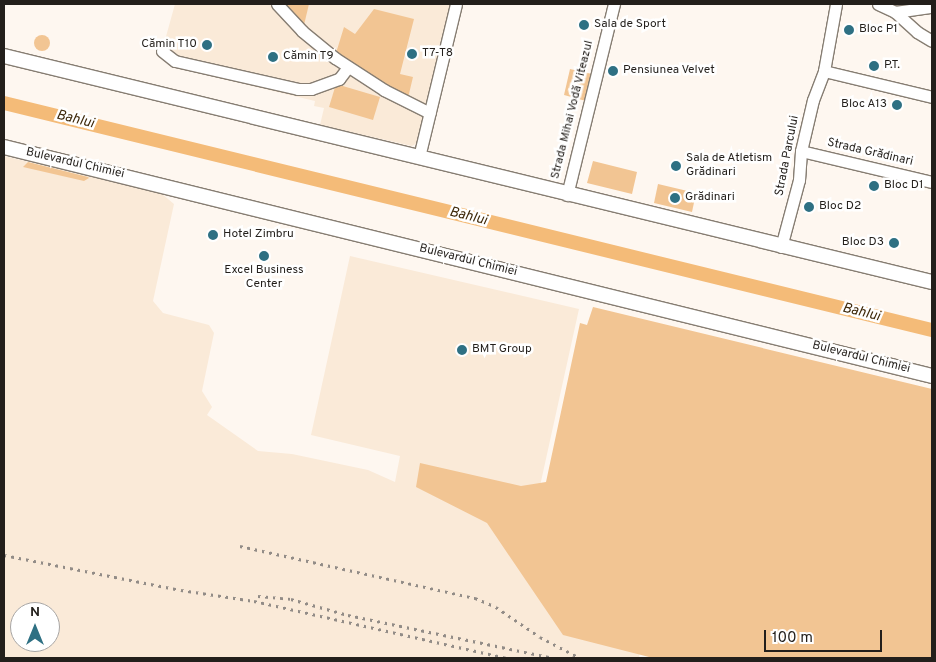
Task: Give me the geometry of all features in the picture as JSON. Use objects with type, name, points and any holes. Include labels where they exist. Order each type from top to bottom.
[{"type":"main road","points":[[4,56],[567,195],[932,282]]},
{"type":"main road","name":"Bulevardul Chimiei","points":[[4,147],[932,376]]},
{"type":"street","points":[[277,4],[302,31],[348,67],[405,103],[430,113]]},
{"type":"street","points":[[419,157],[456,4]]},
{"type":"street","name":"Strada Mihai Vodă Viteazul","points":[[567,195],[614,4]]},
{"type":"street","name":"Strada Parcului","points":[[782,247],[799,180],[801,151],[813,100],[824,71],[836,4]]},
{"type":"street","points":[[878,4],[895,12],[917,32],[932,41]]},
{"type":"street","points":[[895,12],[932,7]]},
{"type":"street","points":[[162,51],[175,61],[298,89],[311,89],[339,79],[348,67]]},
{"type":"street","points":[[824,71],[932,98]]},
{"type":"street","name":"Strada Grădinari","points":[[801,151],[932,182]]},
{"type":"shaded area","points":[[175,4],[456,4],[419,142],[412,146],[320,125],[324,108],[314,106],[315,101],[172,67],[174,61],[162,51]]},
{"type":"shaded area","points":[[284,4],[309,4],[304,25]]},
{"type":"shaded area","points":[[374,9],[414,19],[400,74],[413,77],[408,98],[336,53],[344,27],[355,34]]},
{"type":"shaded area","points":[[42,35],[48,37],[50,43],[48,49],[42,51],[36,49],[34,43],[36,37]]},
{"type":"shaded area","points":[[570,69],[592,74],[586,101],[564,95]]},
{"type":"shaded area","points":[[336,84],[380,97],[373,120],[329,107]]},
{"type":"shaded area","points":[[4,156],[162,194],[174,204],[153,301],[163,313],[209,325],[214,333],[202,391],[212,407],[207,415],[258,451],[292,454],[368,470],[395,482],[400,456],[311,435],[350,256],[579,309],[540,486],[657,510],[639,658],[4,658]]},
{"type":"shaded area","points":[[593,161],[637,172],[632,194],[587,183]]},
{"type":"shaded area","points":[[28,162],[89,178],[84,181],[23,167]]},
{"type":"shaded area","name":"Grădinari","points":[[658,184],[696,193],[692,212],[654,203]]},
{"type":"shaded area","points":[[593,307],[932,389],[932,658],[653,658],[563,635],[487,523],[416,487],[420,463],[521,486],[546,482],[580,323],[587,325]]},
{"type":"waterway","name":"Bahlui","points":[[4,103],[932,330]]},
{"type":"railway","points":[[240,546],[475,598],[496,607],[540,637],[580,658]]},
{"type":"railway","points":[[4,555],[181,590],[254,601],[507,658]]},
{"type":"railway","points":[[258,596],[291,599],[348,615],[553,658]]},
{"type":"place","name":"Sala de Sport","points":[[584,25]]},
{"type":"place","name":"Bloc P1","points":[[849,30]]},
{"type":"place","name":"Cămin T10","points":[[207,45]]},
{"type":"place","name":"T7-T8","points":[[412,54]]},
{"type":"place","name":"Cămin T9","points":[[273,57]]},
{"type":"place","name":"P.T.","points":[[874,66]]},
{"type":"place","name":"Pensiunea Velvet","points":[[613,71]]},
{"type":"place","name":"Bloc A13","points":[[897,105]]},
{"type":"place","name":"Sala de Atletism Grădinari","points":[[676,166]]},
{"type":"place","name":"Bloc D1","points":[[874,186]]},
{"type":"place","name":"Grădinari","points":[[675,198]]},
{"type":"place","name":"Bloc D2","points":[[809,207]]},
{"type":"place","name":"Hotel Zimbru","points":[[213,235]]},
{"type":"place","name":"Bloc D3","points":[[894,243]]},
{"type":"place","name":"Excel Business Center","points":[[264,256]]},
{"type":"place","name":"BMT Group","points":[[462,350]]}]
